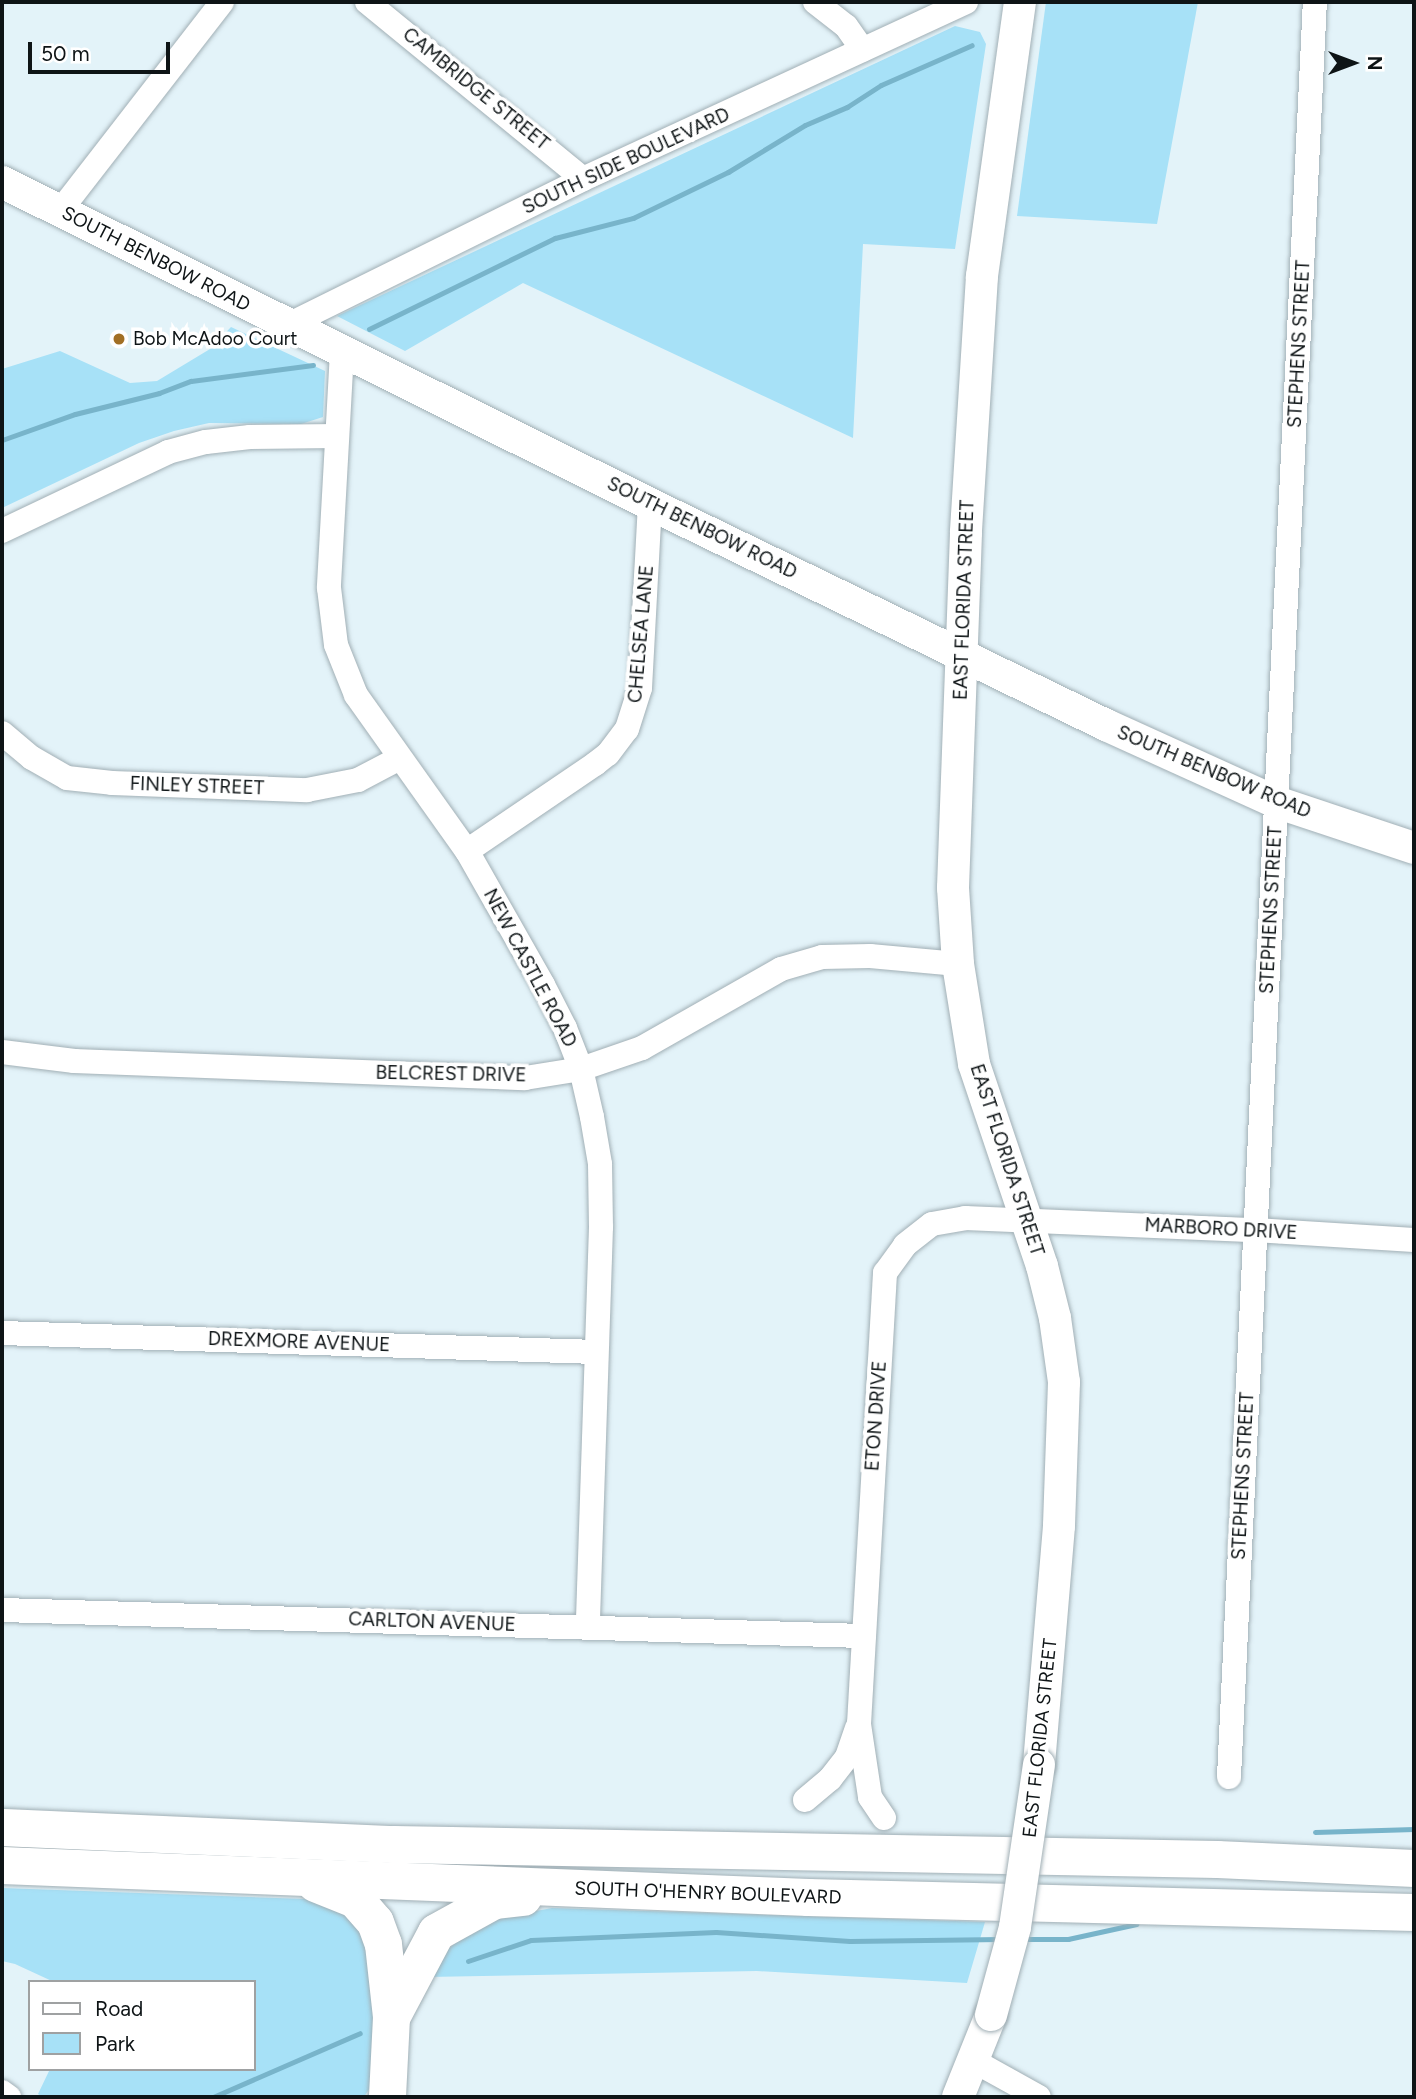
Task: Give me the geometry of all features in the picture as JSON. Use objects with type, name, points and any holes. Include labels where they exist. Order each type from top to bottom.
[{"type":"highway","points":[[2,1827],[393,1844],[1217,1859],[1414,1868]]},
{"type":"highway","name":"SOUTH O'HENRY BOULEVARD","points":[[2,1865],[604,1889],[1414,1912]]},
{"type":"highway","points":[[280,1875],[330,1886],[355,1899],[375,1922],[383,1944],[391,2017],[387,2097]]},
{"type":"highway","points":[[391,2017],[436,1932],[494,1900],[604,1889]]},
{"type":"main road","name":"EAST FLORIDA STREET","points":[[958,2097],[991,2015],[1015,1927],[1039,1765],[1060,1513],[1064,1382],[1055,1318],[1027,1221],[989,1115],[974,1063],[958,964],[953,888],[982,276],[1020,2]]},
{"type":"main road","name":"SOUTH BENBOW ROAD","points":[[2,182],[650,504],[1106,725],[1276,802],[1414,848]]},
{"type":"street","points":[[61,211],[222,2]]},
{"type":"street","name":"CAMBRIDGE STREET","points":[[367,2],[550,149],[583,179]]},
{"type":"street","points":[[815,2],[846,26],[863,50]]},
{"type":"street","name":"SOUTH SIDE BOULEVARD","points":[[288,325],[583,179],[966,2]]},
{"type":"street","name":"STEPHENS STREET","points":[[1230,1777],[1315,2]]},
{"type":"street","name":"NEW CASTLE ROAD","points":[[342,352],[329,588],[336,645],[356,695],[467,851],[560,1018],[581,1069],[600,1164],[601,1227],[588,1626]]},
{"type":"street","points":[[2,531],[168,452],[206,442],[250,437],[337,436]]},
{"type":"street","name":"CHELSEA LANE","points":[[467,851],[596,764],[608,754],[627,729],[640,688],[650,504]]},
{"type":"street","name":"FINLEY STREET","points":[[2,733],[32,758],[67,778],[112,783],[306,790],[358,780],[400,758]]},
{"type":"street","name":"BELCREST DRIVE","points":[[2,1052],[74,1062],[525,1078],[581,1069],[642,1048],[781,969],[822,957],[870,957],[958,964]]},
{"type":"street","name":"ETON DRIVE","points":[[884,1818],[870,1797],[859,1724],[885,1273],[905,1245],[932,1224],[965,1218],[1027,1221]]},
{"type":"street","name":"MARBORO DRIVE","points":[[1027,1221],[1255,1230],[1414,1240]]},
{"type":"street","name":"DREXMORE AVENUE","points":[[2,1333],[596,1352]]},
{"type":"street","name":"CARLTON AVENUE","points":[[2,1610],[863,1636]]},
{"type":"street","name":"ETON DRIVE","points":[[805,1800],[830,1779],[848,1757],[859,1724]]},
{"type":"street","points":[[974,2062],[1039,2097]]},
{"type":"street","points":[[2,2092],[9,2097]]},
{"type":"green space","points":[[1046,2],[1198,2],[1157,224],[1017,216]]},
{"type":"green space","points":[[955,26],[980,32],[986,44],[955,249],[863,244],[853,438],[523,283],[405,351],[337,316]]},
{"type":"green space","points":[[231,327],[325,371],[323,417],[301,424],[209,423],[174,431],[139,443],[2,508],[2,369],[60,351],[130,383],[157,381],[210,349]]},
{"type":"green space","points":[[2,1888],[305,1899],[341,1910],[363,1930],[375,1957],[373,2083],[364,2097],[43,2097],[38,2094],[49,2071],[256,2071],[256,1980],[50,1980],[2,1961]]},
{"type":"green space","points":[[552,1908],[985,1922],[967,1983],[757,1971],[428,1977],[446,1951],[467,1933],[504,1917]]},
{"type":"waterway","points":[[369,329],[555,238],[633,218],[728,172],[805,125],[847,107],[881,85],[972,45]]},
{"type":"waterway","points":[[2,440],[75,414],[159,393],[191,381],[313,365]]},
{"type":"waterway","points":[[1315,1832],[1414,1829]]},
{"type":"waterway","points":[[1021,1939],[1068,1939],[1136,1924]]},
{"type":"waterway","points":[[468,1961],[531,1940],[716,1932],[850,1941],[1001,1939]]},
{"type":"waterway","points":[[213,2097],[360,2033]]},
{"type":"place","name":"Bob McAdoo Court","points":[[119,339]]}]
